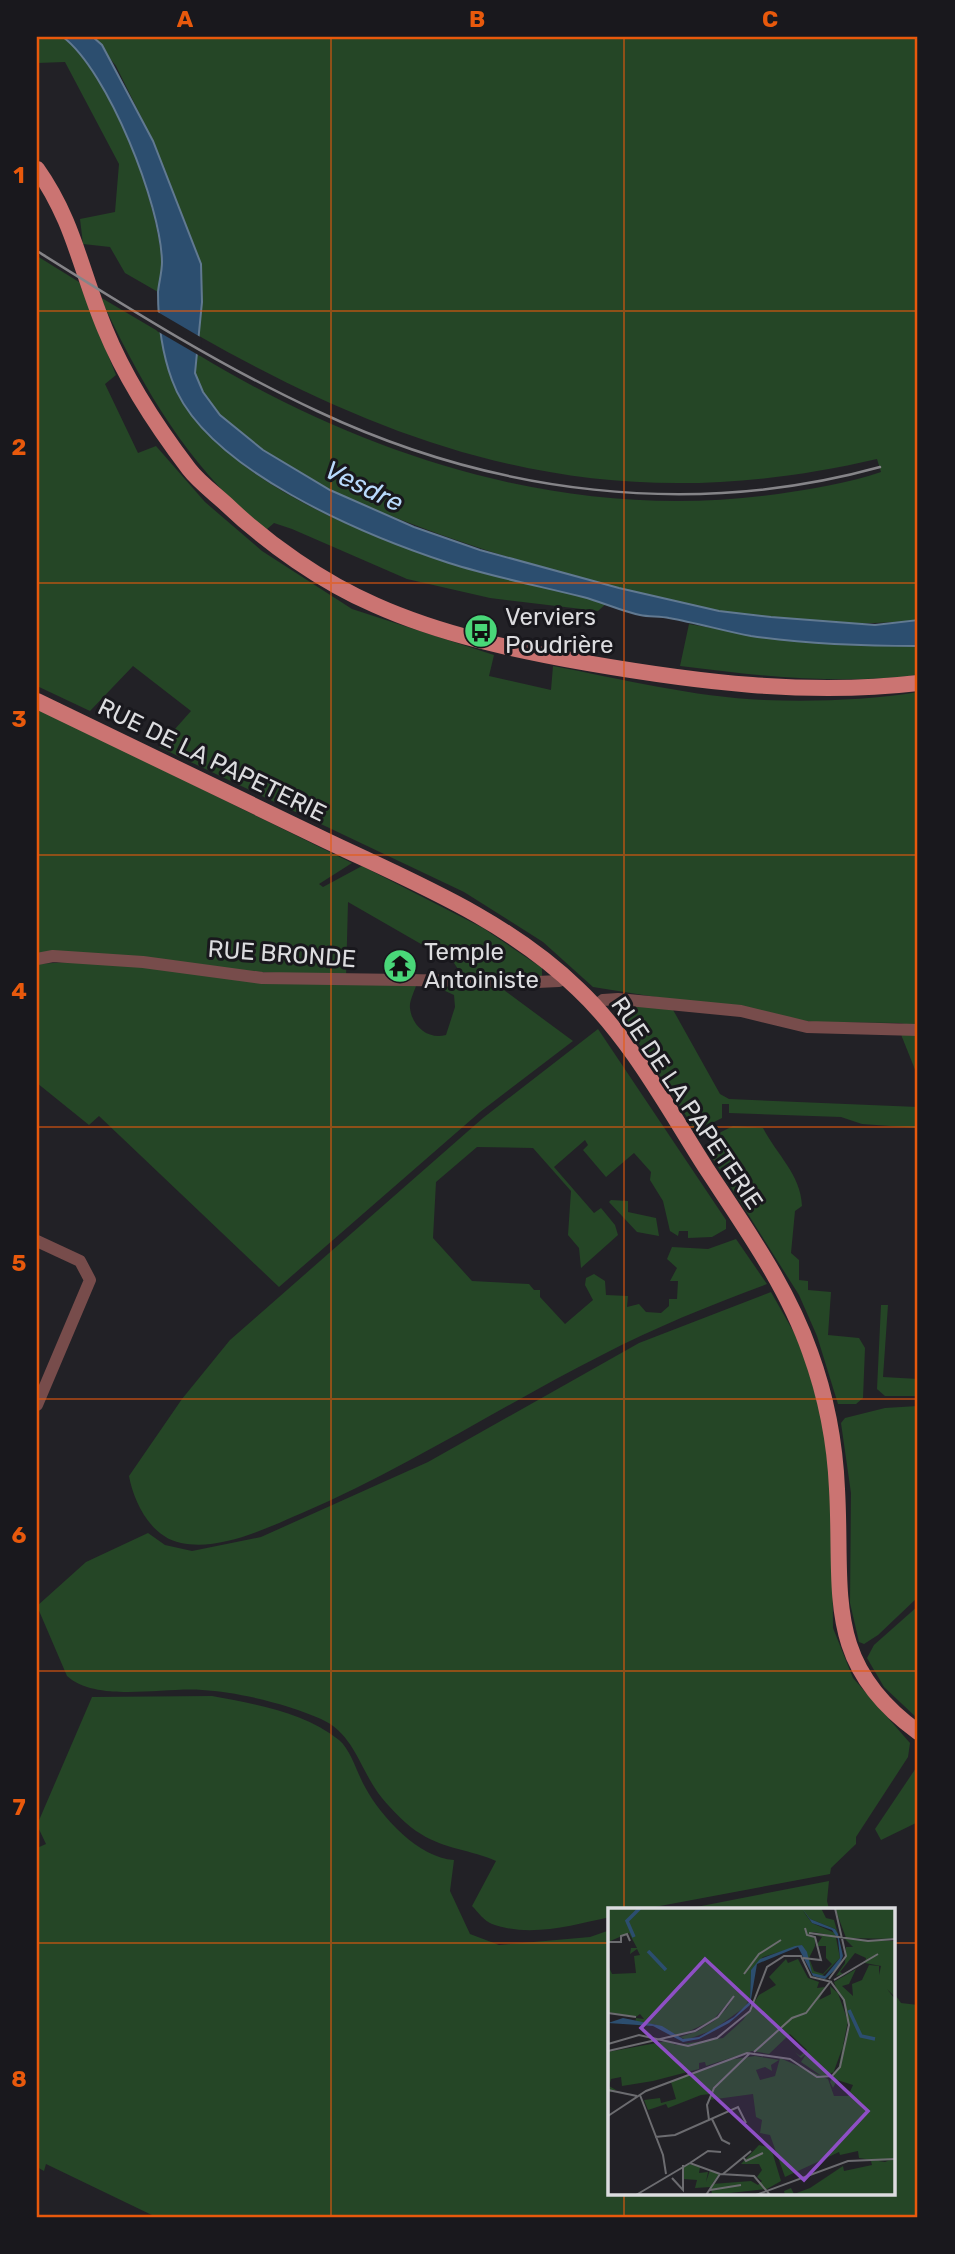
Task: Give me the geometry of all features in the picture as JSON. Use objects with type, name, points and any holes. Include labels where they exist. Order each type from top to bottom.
[{"type":"main road","points":[[37,169],[69,224],[106,332],[148,407],[191,471],[252,529],[335,584],[374,605],[445,632],[548,656],[672,678],[783,688],[870,689],[918,683]]},
{"type":"main road","name":"RUE DE LA PAPETERIE","points":[[37,701],[449,899],[496,925],[566,978],[595,1006],[632,1055],[713,1178],[794,1314],[818,1378],[834,1452],[842,1623],[852,1654],[872,1688],[894,1713],[918,1732]]},
{"type":"street","name":"RUE BRONDE","points":[[37,960],[53,956],[130,961],[262,978],[537,982],[566,978]]},
{"type":"street","points":[[595,1006],[603,1000],[618,999],[741,1011],[807,1027],[918,1030]]},
{"type":"street","points":[[37,1241],[80,1261],[90,1280],[37,1405]]},
{"type":"green space","points":[[43,37],[63,37],[81,55],[99,79],[129,139],[158,233],[162,263],[158,292],[125,273],[110,247],[83,244],[80,219],[115,212],[119,164],[65,62],[37,63],[37,41]]},
{"type":"green space","points":[[93,37],[918,37],[918,620],[818,623],[718,611],[665,600],[512,558],[427,530],[345,496],[275,459],[223,418],[196,375],[197,354],[264,392],[333,425],[404,453],[476,475],[550,490],[626,499],[702,501],[804,490],[881,472],[877,459],[783,476],[694,483],[609,480],[526,468],[444,447],[363,417],[282,380],[199,336],[202,302],[200,264],[153,141],[116,66]]},
{"type":"green space","points":[[37,256],[79,282],[116,375],[105,384],[138,453],[156,446],[205,502],[262,551],[352,609],[494,655],[489,676],[551,690],[553,666],[658,687],[737,698],[822,700],[918,692],[918,1026],[899,1023],[813,1022],[593,987],[543,942],[464,892],[159,747],[191,711],[133,666],[90,711],[37,686]]},
{"type":"green space","points":[[100,297],[161,333],[172,380],[203,428],[248,468],[302,502],[363,530],[427,554],[607,603],[598,611],[490,598],[407,579],[274,523],[266,530],[213,480],[169,424]]},
{"type":"green space","points":[[689,624],[803,640],[918,646],[918,675],[829,679],[769,676],[680,666]]},
{"type":"green space","points":[[37,708],[352,863],[319,884],[323,887],[362,866],[483,928],[542,968],[542,977],[491,975],[464,978],[454,963],[348,902],[346,978],[37,956]]},
{"type":"green space","points":[[87,961],[416,986],[411,1000],[411,1015],[422,1030],[433,1036],[446,1035],[455,1007],[454,995],[443,990],[443,985],[497,985],[573,1041],[480,1112],[279,1287],[99,1116],[89,1125],[37,1083],[37,964]]},
{"type":"green space","points":[[627,1002],[672,1008],[720,1094],[729,1099],[918,1107],[918,1128],[862,1124],[841,1117],[729,1113],[729,1104],[722,1104],[722,1118],[700,1129],[694,1128],[617,1010]]},
{"type":"green space","points":[[598,1029],[726,1220],[726,1229],[712,1237],[688,1238],[688,1231],[679,1231],[678,1236],[670,1231],[663,1201],[650,1180],[651,1172],[634,1153],[606,1177],[583,1150],[588,1145],[585,1140],[554,1167],[594,1213],[601,1208],[615,1225],[618,1235],[581,1268],[579,1248],[568,1235],[571,1191],[533,1148],[477,1147],[436,1182],[433,1238],[472,1281],[529,1284],[534,1290],[540,1290],[540,1297],[565,1324],[593,1300],[585,1285],[586,1278],[594,1274],[605,1281],[606,1295],[628,1296],[627,1307],[639,1304],[646,1312],[661,1313],[669,1306],[669,1299],[677,1299],[678,1281],[670,1281],[677,1268],[667,1259],[672,1247],[708,1249],[736,1239],[767,1284],[683,1317],[622,1345],[416,1457],[274,1525],[243,1537],[212,1544],[181,1543],[161,1534],[140,1507],[129,1476],[182,1399],[230,1340],[483,1118]]},
{"type":"green space","points":[[900,1032],[918,1034],[918,1077]]},
{"type":"green space","points":[[733,1126],[763,1128],[793,1175],[801,1195],[802,1206],[795,1211],[791,1253],[799,1260],[799,1280],[808,1281],[808,1290],[831,1292],[828,1335],[859,1338],[865,1348],[863,1398],[856,1404],[838,1404],[817,1336],[799,1295],[708,1151],[717,1145],[711,1137]]},
{"type":"green space","points":[[628,1201],[628,1212],[656,1218],[659,1236],[637,1232],[609,1202]]},
{"type":"green space","points":[[771,1292],[801,1345],[822,1417],[832,1494],[833,1628],[853,1678],[910,1743],[908,1757],[856,1837],[856,1844],[831,1868],[830,1874],[649,1908],[608,1908],[608,1917],[566,1926],[536,1930],[506,1928],[489,1923],[472,1906],[496,1861],[439,1843],[410,1827],[382,1798],[342,1734],[321,1719],[278,1704],[231,1693],[202,1690],[113,1692],[80,1684],[67,1676],[37,1606],[86,1562],[148,1533],[165,1545],[192,1551],[261,1537],[428,1462],[639,1343]]},
{"type":"green space","points":[[881,1305],[888,1305],[883,1377],[918,1379],[918,1396],[885,1396],[877,1389]]},
{"type":"green space","points":[[918,1406],[918,1597],[878,1635],[864,1644],[859,1642],[850,1603],[851,1493],[841,1423],[845,1418],[885,1408]]},
{"type":"green space","points":[[918,1606],[918,1719],[884,1687],[867,1658],[874,1645]]},
{"type":"green space","points":[[212,1696],[262,1706],[310,1722],[343,1744],[372,1799],[402,1834],[428,1852],[454,1860],[450,1891],[470,1934],[499,1945],[590,1937],[608,1931],[608,2194],[895,2194],[895,1994],[901,2003],[918,2005],[918,2217],[156,2217],[46,2164],[44,2171],[37,2167],[37,1848],[46,1844],[37,1825],[92,1697]]},
{"type":"green space","points":[[918,1765],[918,1822],[881,1840],[875,1829]]},
{"type":"green space","points":[[829,1881],[829,1908],[691,1908]]},
{"type":"water","points":[[63,37],[93,37],[102,45],[153,141],[201,264],[202,302],[195,373],[203,392],[220,415],[263,450],[330,490],[414,527],[480,550],[619,588],[719,611],[875,625],[918,620],[918,646],[772,639],[669,618],[643,616],[583,597],[466,568],[415,551],[333,517],[251,470],[217,442],[189,412],[172,380],[163,348],[159,314],[158,292],[162,262],[159,237],[142,175],[114,108],[97,78],[80,54]]},
{"type":"pier","points":[[156,311],[202,338],[200,356],[157,331]]},
{"type":"railway","points":[[37,251],[175,336],[281,394],[384,439],[453,462],[523,479],[594,490],[666,494],[737,492],[809,483],[880,467]]},
{"type":"place","name":"Verviers Poudrière","points":[[481,631]]},
{"type":"place","name":"Temple Antoiniste","points":[[400,966]]},
{"type":"water label","name":"Vesdre","points":[[364,486]]}]
